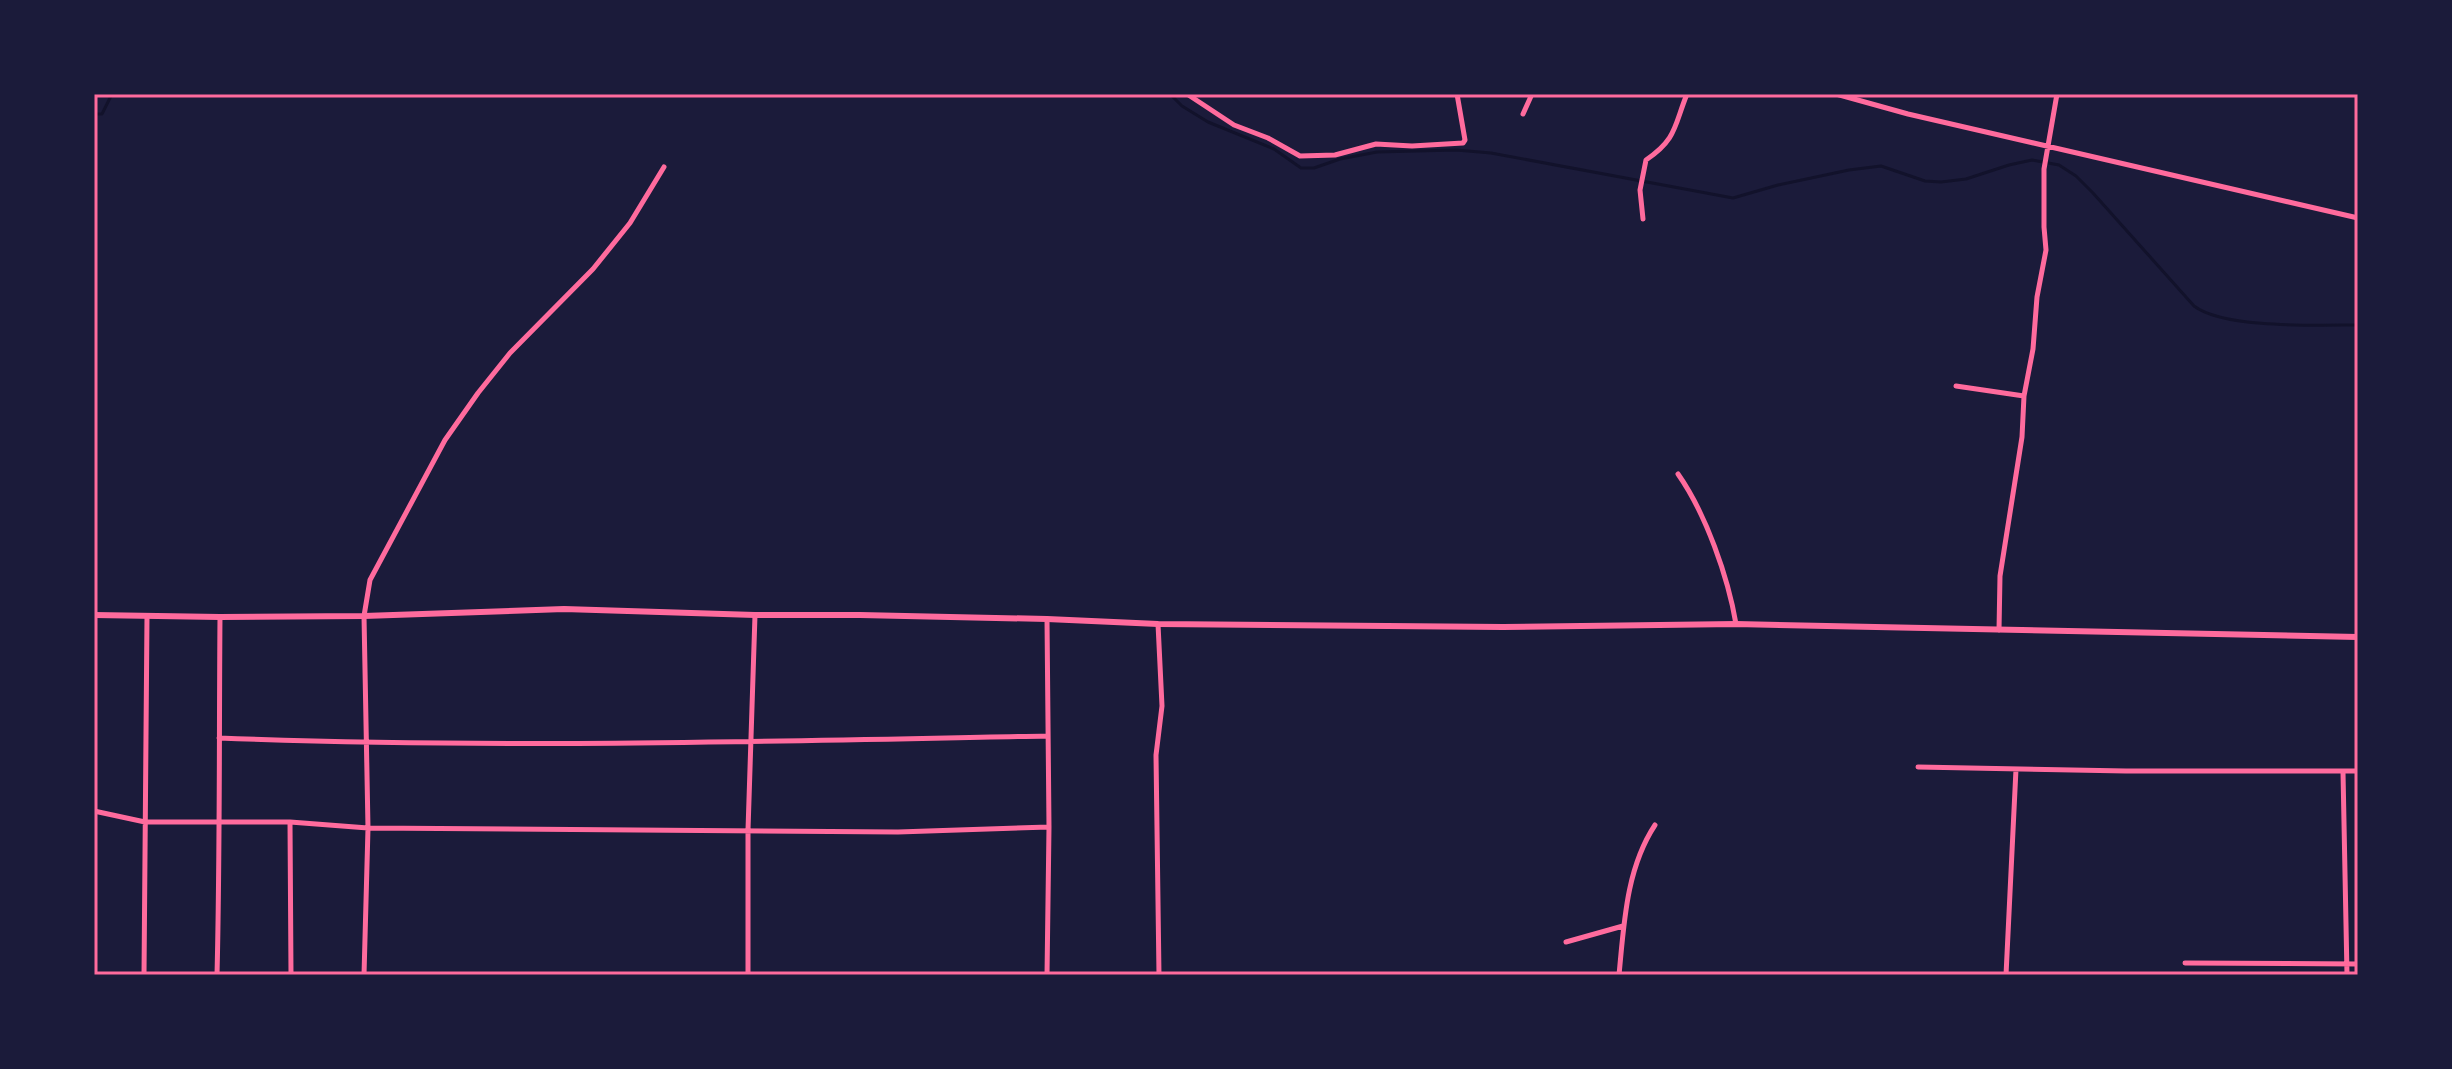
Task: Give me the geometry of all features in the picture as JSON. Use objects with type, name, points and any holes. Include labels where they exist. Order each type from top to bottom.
[{"type":"street","points":[[1187,94],[1234,125],[1304,157],[1335,155],[1376,144],[1412,146],[1463,143],[1464,129],[1457,94]]},
{"type":"street","points":[[1523,114],[1532,94]]},
{"type":"street","points":[[1643,219],[1640,190],[1646,160],[1671,139],[1687,94]]},
{"type":"street","points":[[1836,94],[2048,150],[2358,218]]},
{"type":"street","points":[[1999,630],[2000,576],[2046,250],[2044,169],[2057,94]]},
{"type":"street","points":[[364,975],[368,744],[364,616],[372,574],[445,440],[510,353],[593,269],[630,223],[664,167]]},
{"type":"street","points":[[1956,386],[2024,396]]},
{"type":"street","points":[[1678,474],[1699,510],[1731,595],[1736,624]]},
{"type":"street","points":[[94,615],[364,616],[564,609],[1158,624],[1503,627],[1736,624],[2358,637]]},
{"type":"street","points":[[748,975],[748,830],[755,615]]},
{"type":"street","points":[[144,975],[147,616]]},
{"type":"street","points":[[217,975],[221,823],[220,617]]},
{"type":"street","points":[[1047,619],[1047,975]]},
{"type":"street","points":[[1158,624],[1162,706],[1156,755],[1159,975]]},
{"type":"street","points":[[219,738],[368,744],[750,742],[1048,736]]},
{"type":"street","points":[[1918,767],[2358,771]]},
{"type":"street","points":[[2006,975],[2016,769]]},
{"type":"street","points":[[2343,772],[2347,975]]},
{"type":"street","points":[[94,811],[145,822],[290,822],[368,828],[898,832],[1049,827]]},
{"type":"street","points":[[290,822],[291,975]]},
{"type":"street","points":[[1619,975],[1623,926],[1633,875],[1645,840],[1655,825]]},
{"type":"street","points":[[1566,942],[1623,926]]},
{"type":"street","points":[[2185,963],[2358,964]]},
{"type":"waterway","points":[[94,114],[102,114],[112,94]]},
{"type":"waterway","points":[[193,94],[200,94]]},
{"type":"waterway","points":[[1170,94],[1182,106],[1208,122],[1274,149],[1301,168],[1314,168],[1377,152],[1456,150],[1491,153],[1733,198],[1778,185],[1881,166],[1925,181],[1941,182],[1966,179],[2032,160],[2059,165],[2093,193],[2194,306],[2227,319],[2249,322],[2358,325]]}]
